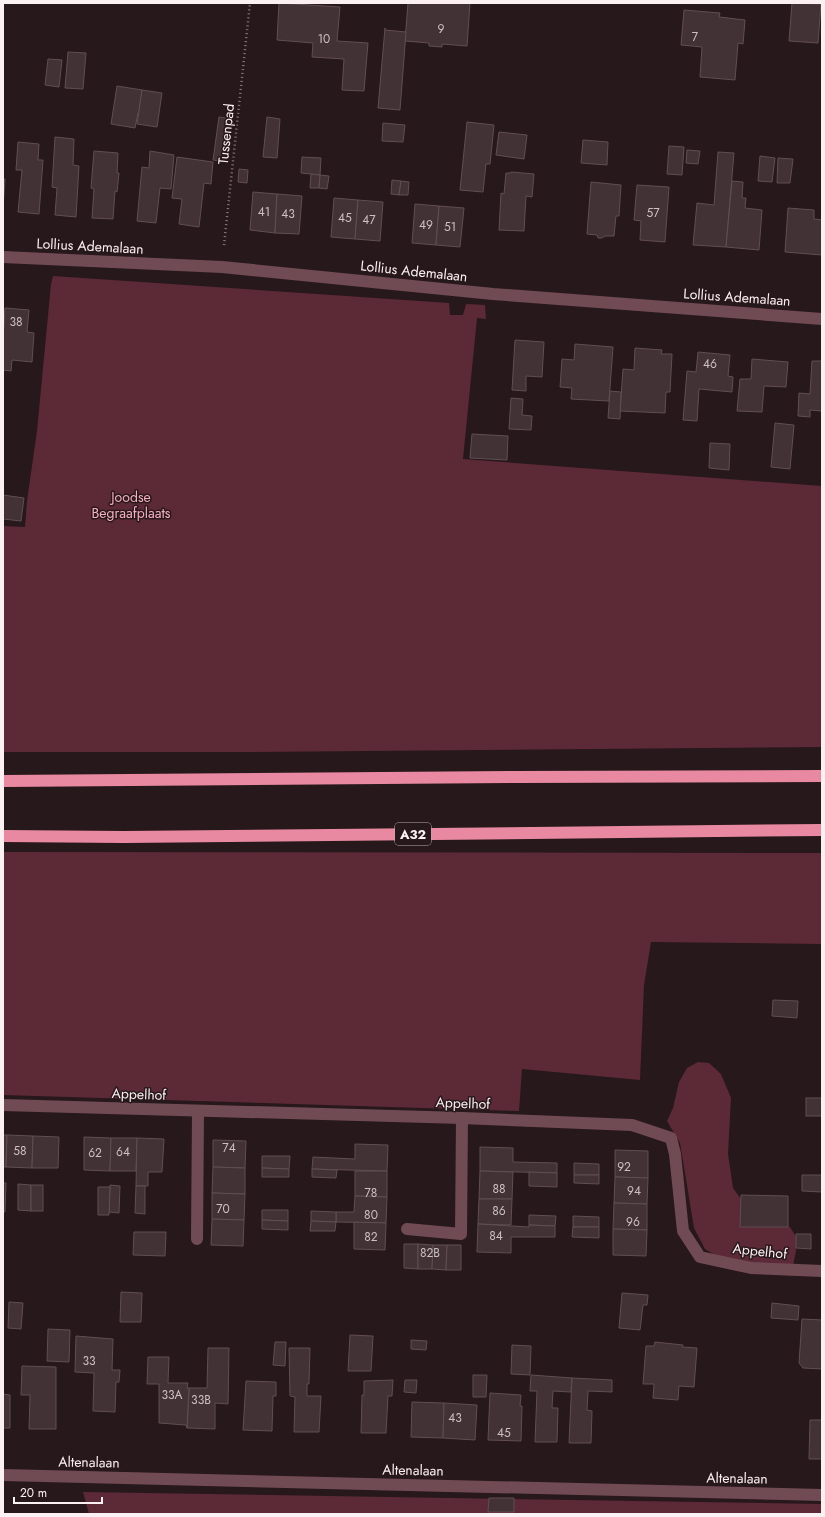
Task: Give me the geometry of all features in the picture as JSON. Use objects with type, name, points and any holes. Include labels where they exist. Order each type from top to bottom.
[{"type":"highway","points":[[3,782],[507,777],[822,776]]},
{"type":"highway","name":"A32","points":[[3,836],[140,837],[822,830]]},
{"type":"street","name":"Lollius Ademalaan","points":[[3,257],[222,267],[493,294],[822,319]]},
{"type":"street","name":"Appelhof","points":[[3,1105],[462,1118],[632,1125],[671,1138],[675,1154],[683,1231],[700,1257],[751,1268],[822,1271]]},
{"type":"street","points":[[197,1239],[198,1111]]},
{"type":"street","points":[[407,1229],[461,1234],[462,1118]]},
{"type":"street","name":"Altenalaan","points":[[3,1475],[822,1495]]},
{"type":"path","name":"Tussenpad","points":[[222,267],[250,3]]},
{"type":"green space","name":"Joodse Begraafplaats","points":[[53,276],[449,303],[450,315],[463,315],[466,304],[485,305],[486,319],[477,318],[463,459],[822,486],[822,747],[249,752],[3,752],[3,526],[25,527],[27,501],[37,431]]},
{"type":"green space","points":[[3,852],[822,853],[822,944],[651,942],[644,985],[640,1080],[522,1069],[519,1111],[3,1095]]},
{"type":"green space","points":[[698,1062],[709,1063],[721,1074],[731,1098],[728,1154],[733,1188],[743,1202],[753,1212],[790,1227],[798,1240],[793,1266],[728,1263],[705,1249],[694,1228],[680,1143],[667,1121],[673,1108],[679,1082],[687,1068]]},
{"type":"green space","points":[[83,1492],[822,1504],[822,1514],[89,1514]]},
{"type":"building","points":[[279,3],[340,7],[337,41],[368,43],[364,91],[342,90],[344,59],[312,57],[313,43],[277,40]]},
{"type":"building","points":[[408,3],[470,3],[467,46],[442,44],[442,47],[429,46],[429,43],[405,41]]},
{"type":"building","points":[[792,3],[821,4],[818,43],[789,41]]},
{"type":"building","points":[[684,10],[720,13],[719,17],[745,20],[743,44],[738,43],[735,80],[700,77],[702,47],[681,45]]},
{"type":"building","points":[[385,28],[385,30],[406,32],[400,110],[378,108]]},
{"type":"building","points":[[68,52],[86,53],[83,89],[65,88]]},
{"type":"building","points":[[48,59],[62,60],[59,87],[45,85]]},
{"type":"building","points":[[117,86],[142,90],[139,113],[135,128],[111,124]]},
{"type":"building","points":[[142,90],[162,93],[157,127],[137,124]]},
{"type":"building","points":[[219,117],[232,119],[226,162],[213,160]]},
{"type":"building","points":[[267,117],[280,119],[277,158],[263,157]]},
{"type":"building","points":[[467,122],[494,125],[490,164],[486,164],[483,192],[460,190]]},
{"type":"building","points":[[383,123],[405,125],[403,142],[382,141]]},
{"type":"building","points":[[499,132],[527,135],[524,159],[496,155]]},
{"type":"building","points":[[55,137],[74,139],[73,165],[79,166],[76,217],[55,215],[57,188],[52,187]]},
{"type":"building","points":[[583,140],[608,142],[607,165],[581,163]]},
{"type":"building","points":[[18,142],[39,144],[38,160],[43,160],[39,214],[18,212],[22,170],[16,170]]},
{"type":"building","points":[[669,146],[684,147],[682,175],[667,174]]},
{"type":"building","points":[[687,150],[700,151],[698,164],[686,163]]},
{"type":"building","points":[[94,151],[118,153],[117,173],[119,173],[117,192],[115,191],[113,219],[92,218],[94,189],[91,188]]},
{"type":"building","points":[[150,151],[174,155],[171,189],[160,188],[156,223],[137,221],[142,167],[149,168]]},
{"type":"building","points":[[718,152],[734,153],[726,247],[693,245],[697,203],[714,205]]},
{"type":"building","points":[[760,156],[775,158],[772,182],[758,181]]},
{"type":"building","points":[[177,157],[213,162],[211,184],[204,183],[199,227],[179,224],[182,199],[172,198]]},
{"type":"building","points":[[302,157],[321,158],[320,175],[301,173]]},
{"type":"building","points":[[778,158],[793,159],[790,183],[777,183]]},
{"type":"building","points":[[239,169],[248,170],[247,183],[238,182]]},
{"type":"building","points":[[506,173],[534,174],[532,197],[526,196],[524,231],[499,230],[501,193],[504,194]]},
{"type":"building","points":[[311,174],[320,175],[319,188],[310,188]]},
{"type":"building","points":[[320,175],[329,176],[327,189],[319,188]]},
{"type":"building","points":[[3,179],[5,179],[3,208]]},
{"type":"building","points":[[392,180],[401,181],[399,195],[391,194]]},
{"type":"building","points":[[401,181],[409,182],[408,195],[399,195]]},
{"type":"building","points":[[732,181],[743,182],[742,198],[746,198],[745,208],[762,210],[759,250],[726,247]]},
{"type":"building","points":[[591,182],[621,185],[619,216],[616,216],[614,236],[598,238],[597,235],[587,234]]},
{"type":"building","points":[[637,185],[669,187],[665,242],[640,240],[641,221],[634,220]]},
{"type":"building","points":[[253,192],[277,194],[275,233],[250,230]]},
{"type":"building","points":[[277,194],[302,196],[299,234],[275,233]]},
{"type":"building","points":[[334,198],[358,200],[355,239],[331,237]]},
{"type":"building","points":[[358,200],[383,202],[380,241],[355,239]]},
{"type":"building","points":[[415,204],[439,206],[436,245],[412,243]]},
{"type":"building","points":[[439,206],[464,208],[460,247],[436,245]]},
{"type":"building","points":[[788,208],[814,210],[814,219],[822,220],[822,255],[785,252]]},
{"type":"building","points":[[5,308],[29,310],[27,332],[34,333],[32,362],[12,360],[11,371],[3,370]]},
{"type":"building","points":[[515,340],[544,342],[542,377],[526,376],[526,391],[512,390]]},
{"type":"building","points":[[575,344],[613,347],[609,401],[571,399],[572,388],[560,387],[562,359],[574,360]]},
{"type":"building","points":[[635,348],[662,350],[661,354],[672,354],[670,392],[666,392],[665,413],[620,411],[623,369],[634,370]]},
{"type":"building","points":[[698,352],[730,355],[728,376],[733,377],[732,392],[699,389],[697,421],[683,420],[687,371],[696,372]]},
{"type":"building","points":[[752,359],[788,362],[786,387],[764,386],[762,412],[737,411],[740,379],[751,379]]},
{"type":"building","points":[[812,361],[822,361],[822,411],[810,410],[810,417],[798,416],[799,393],[810,394]]},
{"type":"building","points":[[610,391],[621,392],[620,419],[608,418]]},
{"type":"building","points":[[511,398],[523,399],[522,415],[532,416],[531,430],[509,429]]},
{"type":"building","points":[[775,423],[794,425],[790,469],[771,467]]},
{"type":"building","points":[[472,434],[508,436],[507,460],[470,458]]},
{"type":"building","points":[[710,443],[730,444],[729,470],[709,468]]},
{"type":"building","points":[[3,495],[24,498],[21,521],[3,519]]},
{"type":"building","points":[[773,1000],[798,1001],[797,1018],[772,1016]]},
{"type":"building","points":[[806,1098],[822,1098],[822,1116],[806,1116]]},
{"type":"building","points":[[3,1135],[7,1135],[6,1167],[3,1167]]},
{"type":"building","points":[[7,1135],[33,1136],[32,1168],[6,1167]]},
{"type":"building","points":[[33,1136],[59,1137],[58,1168],[32,1168]]},
{"type":"building","points":[[84,1137],[111,1138],[110,1171],[84,1170]]},
{"type":"building","points":[[111,1138],[137,1138],[136,1171],[110,1171]]},
{"type":"building","points":[[137,1138],[164,1139],[162,1172],[148,1172],[148,1186],[136,1186]]},
{"type":"building","points":[[213,1140],[246,1141],[245,1168],[213,1167]]},
{"type":"building","points":[[355,1144],[388,1145],[387,1171],[312,1169],[313,1157],[355,1159]]},
{"type":"building","points":[[480,1147],[513,1148],[513,1162],[557,1163],[557,1173],[480,1171]]},
{"type":"building","points":[[615,1150],[648,1151],[648,1178],[615,1177]]},
{"type":"building","points":[[262,1156],[290,1156],[289,1169],[262,1168]]},
{"type":"building","points":[[574,1163],[599,1164],[599,1175],[574,1175]]},
{"type":"building","points":[[213,1167],[245,1168],[245,1194],[212,1193]]},
{"type":"building","points":[[262,1168],[289,1169],[289,1177],[262,1177]]},
{"type":"building","points":[[312,1169],[337,1170],[336,1178],[312,1177]]},
{"type":"building","points":[[355,1171],[387,1171],[387,1197],[355,1196]]},
{"type":"building","points":[[480,1171],[513,1172],[512,1199],[479,1199]]},
{"type":"building","points":[[529,1172],[557,1173],[557,1187],[529,1186]]},
{"type":"building","points":[[574,1175],[599,1175],[599,1184],[574,1183]]},
{"type":"building","points":[[802,1175],[822,1175],[822,1192],[802,1191]]},
{"type":"building","points":[[615,1177],[648,1178],[647,1204],[614,1203]]},
{"type":"building","points":[[3,1183],[6,1183],[5,1212],[3,1212]]},
{"type":"building","points":[[18,1184],[31,1185],[31,1211],[18,1210]]},
{"type":"building","points":[[31,1185],[43,1185],[43,1211],[31,1211]]},
{"type":"building","points":[[110,1185],[120,1186],[119,1213],[109,1212]]},
{"type":"building","points":[[136,1186],[145,1186],[145,1214],[135,1213]]},
{"type":"building","points":[[98,1187],[110,1187],[109,1215],[98,1215]]},
{"type":"building","points":[[212,1193],[245,1194],[244,1220],[212,1219]]},
{"type":"building","points":[[741,1195],[788,1196],[788,1227],[740,1227]]},
{"type":"building","points":[[355,1196],[387,1197],[386,1223],[336,1222],[336,1212],[354,1212]]},
{"type":"building","points":[[479,1199],[512,1199],[511,1225],[478,1224]]},
{"type":"building","points":[[614,1203],[647,1204],[647,1230],[613,1229]]},
{"type":"building","points":[[262,1210],[288,1210],[288,1221],[262,1220]]},
{"type":"building","points":[[311,1211],[336,1212],[336,1222],[311,1221]]},
{"type":"building","points":[[529,1215],[556,1216],[555,1226],[529,1225]]},
{"type":"building","points":[[573,1216],[599,1217],[599,1227],[573,1227]]},
{"type":"building","points":[[212,1219],[244,1220],[243,1246],[211,1245]]},
{"type":"building","points":[[262,1220],[288,1221],[288,1230],[262,1229]]},
{"type":"building","points":[[311,1221],[336,1222],[335,1231],[310,1231]]},
{"type":"building","points":[[354,1222],[386,1223],[385,1250],[354,1249]]},
{"type":"building","points":[[478,1224],[529,1227],[529,1225],[555,1226],[555,1237],[511,1237],[511,1253],[477,1252]]},
{"type":"building","points":[[573,1227],[599,1227],[599,1238],[572,1237]]},
{"type":"building","points":[[613,1229],[647,1230],[646,1256],[613,1255]]},
{"type":"building","points":[[134,1232],[166,1232],[165,1256],[133,1255]]},
{"type":"building","points":[[796,1234],[811,1234],[811,1249],[796,1248]]},
{"type":"building","points":[[404,1244],[418,1244],[418,1269],[404,1268]]},
{"type":"building","points":[[418,1244],[433,1245],[432,1269],[418,1269]]},
{"type":"building","points":[[433,1245],[447,1245],[446,1270],[432,1269]]},
{"type":"building","points":[[447,1245],[461,1245],[461,1270],[446,1270]]},
{"type":"building","points":[[121,1292],[142,1293],[141,1322],[120,1322]]},
{"type":"building","points":[[622,1293],[648,1295],[647,1305],[643,1305],[640,1330],[619,1328]]},
{"type":"building","points":[[9,1302],[23,1303],[21,1329],[8,1328]]},
{"type":"building","points":[[772,1303],[799,1306],[798,1320],[771,1318]]},
{"type":"building","points":[[802,1319],[822,1320],[822,1369],[803,1368],[799,1363]]},
{"type":"building","points":[[48,1329],[70,1330],[69,1362],[47,1361]]},
{"type":"building","points":[[350,1335],[373,1336],[371,1371],[348,1371]]},
{"type":"building","points":[[76,1336],[113,1339],[112,1370],[120,1370],[119,1382],[116,1382],[115,1412],[93,1411],[94,1373],[75,1372]]},
{"type":"building","points":[[411,1340],[427,1341],[426,1350],[411,1349]]},
{"type":"building","points":[[275,1342],[286,1342],[285,1366],[273,1365]]},
{"type":"building","points":[[655,1342],[697,1348],[694,1387],[679,1386],[678,1400],[653,1398],[654,1384],[643,1384],[646,1346],[654,1346]]},
{"type":"building","points":[[512,1345],[531,1346],[530,1375],[511,1374]]},
{"type":"building","points":[[208,1348],[229,1348],[228,1404],[215,1403],[215,1429],[187,1428],[189,1388],[207,1388]]},
{"type":"building","points":[[289,1348],[310,1348],[309,1384],[307,1384],[307,1396],[321,1396],[319,1432],[294,1432],[295,1397],[290,1396]]},
{"type":"building","points":[[148,1357],[169,1357],[168,1383],[188,1383],[187,1428],[186,1425],[159,1423],[159,1384],[147,1384]]},
{"type":"building","points":[[22,1366],[56,1367],[56,1429],[29,1429],[30,1395],[21,1395]]},
{"type":"building","points":[[473,1375],[487,1375],[486,1397],[473,1397]]},
{"type":"building","points":[[531,1375],[572,1378],[571,1392],[553,1391],[552,1408],[558,1408],[557,1442],[535,1442],[537,1391],[530,1391]]},
{"type":"building","points":[[572,1378],[612,1380],[612,1392],[588,1391],[587,1410],[592,1411],[591,1443],[569,1443]]},
{"type":"building","points":[[393,1380],[392,1396],[388,1396],[386,1433],[361,1433],[364,1381]]},
{"type":"building","points":[[405,1380],[417,1380],[416,1393],[404,1392]]},
{"type":"building","points":[[246,1381],[276,1382],[276,1396],[273,1396],[272,1431],[243,1430]]},
{"type":"building","points":[[490,1393],[521,1395],[521,1441],[488,1440]]},
{"type":"building","points":[[3,1394],[10,1395],[10,1428],[3,1428]]},
{"type":"building","points":[[412,1402],[444,1403],[443,1438],[411,1437]]},
{"type":"building","points":[[444,1403],[477,1405],[475,1440],[443,1438]]},
{"type":"building","points":[[810,1420],[822,1420],[822,1459],[809,1459]]},
{"type":"building","points":[[489,1498],[514,1498],[514,1512],[488,1512]]}]
